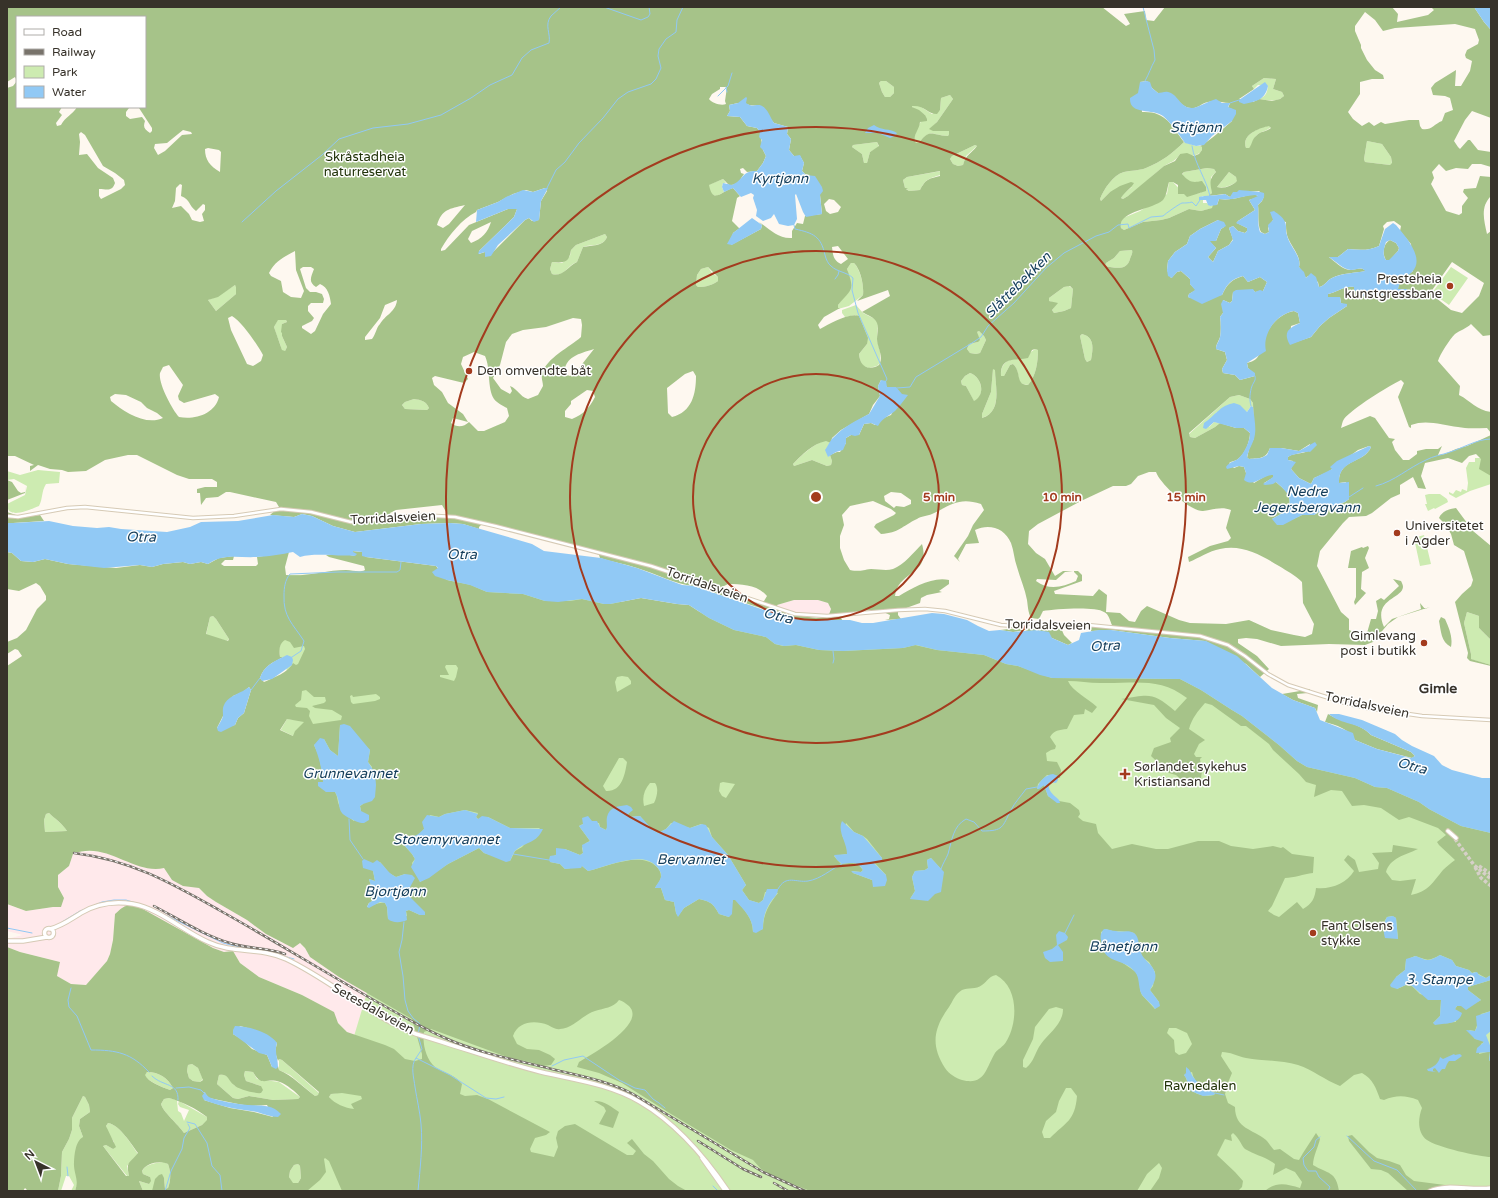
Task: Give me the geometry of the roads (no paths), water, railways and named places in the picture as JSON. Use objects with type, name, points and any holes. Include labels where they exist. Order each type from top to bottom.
[{"type":"highway","name":"Setesdalsveien","points":[[50,929],[64,924],[96,906],[112,903],[130,904],[149,909],[203,940],[219,946],[234,950],[278,955],[372,1011],[417,1034],[528,1068],[594,1083],[627,1095],[650,1108],[665,1120],[699,1154],[727,1191]]},
{"type":"highway","name":"Setesdalsveien","points":[[54,934],[64,924]]},
{"type":"highway","points":[[7,941],[19,942],[51,937],[54,934],[53,930],[46,929],[45,932],[34,939]]},
{"type":"highway","points":[[45,932],[45,935],[48,937]]},
{"type":"highway","points":[[1430,1191],[1442,1188],[1491,1189]]},
{"type":"highway","points":[[1483,1191],[1491,1189]]},
{"type":"highway","points":[[1438,1191],[1464,1191]]},
{"type":"main road","name":"Torridalsveien","points":[[7,516],[18,517],[67,508],[85,507],[193,518],[234,516],[281,509],[301,511],[351,522],[419,516],[455,517],[481,522],[634,561],[795,614],[823,616],[925,609],[945,611],[994,624],[1015,626],[1088,625],[1200,636],[1228,645],[1249,658],[1268,674],[1288,685],[1345,703],[1367,708],[1422,716],[1491,720]]},
{"type":"water","points":[[1474,7],[1491,7],[1491,30],[1484,22]]},
{"type":"water","name":"Stitjønn","points":[[1140,82],[1150,82],[1152,88],[1158,93],[1171,93],[1185,106],[1194,108],[1216,99],[1222,103],[1230,103],[1228,107],[1236,110],[1236,114],[1232,121],[1212,136],[1204,145],[1196,146],[1185,143],[1172,125],[1163,116],[1153,112],[1142,111],[1133,107],[1131,104],[1130,98],[1138,93]]},
{"type":"water","points":[[1265,82],[1268,86],[1263,97],[1257,101],[1244,104],[1239,102],[1239,100]]},
{"type":"water","name":"Kyrtjønn","points":[[746,97],[746,103],[752,106],[759,105],[764,107],[774,123],[788,127],[787,134],[791,139],[789,150],[794,156],[800,155],[804,163],[802,171],[806,175],[815,176],[822,187],[823,191],[820,195],[822,214],[806,217],[796,194],[797,219],[794,225],[788,226],[779,224],[774,214],[771,218],[763,221],[756,216],[757,210],[753,198],[754,195],[751,193],[741,197],[733,188],[724,192],[722,187],[723,183],[732,185],[748,172],[757,171],[766,156],[760,147],[762,140],[759,137],[760,132],[757,128],[747,126],[740,117],[727,116],[730,111],[729,105],[738,103]]},
{"type":"water","points":[[874,125],[897,133],[895,136],[890,138],[878,133],[865,133],[868,128]]},
{"type":"water","points":[[548,188],[541,201],[539,220],[534,222],[529,218],[525,220],[498,245],[491,256],[485,257],[485,252],[478,254],[479,251],[514,217],[517,209],[508,209],[476,222],[477,210],[523,190],[533,192]]},
{"type":"water","points":[[1239,190],[1264,193],[1264,198],[1258,205],[1260,232],[1265,234],[1269,232],[1268,225],[1273,220],[1270,212],[1274,211],[1280,216],[1285,222],[1288,239],[1299,259],[1299,267],[1304,272],[1306,278],[1311,273],[1316,277],[1319,287],[1336,276],[1365,271],[1360,268],[1351,270],[1345,269],[1329,257],[1338,257],[1348,249],[1360,250],[1379,246],[1385,229],[1393,223],[1412,247],[1417,260],[1416,266],[1412,272],[1401,281],[1398,289],[1407,289],[1408,292],[1406,295],[1401,296],[1391,292],[1368,299],[1354,290],[1354,287],[1351,287],[1328,294],[1328,297],[1340,297],[1341,303],[1347,304],[1347,306],[1329,318],[1311,337],[1290,345],[1287,333],[1290,328],[1300,323],[1298,313],[1294,311],[1287,313],[1276,320],[1268,332],[1265,345],[1266,351],[1247,363],[1248,368],[1255,373],[1255,376],[1240,380],[1235,375],[1223,373],[1222,369],[1227,360],[1225,352],[1216,349],[1220,339],[1220,317],[1223,313],[1221,304],[1223,300],[1230,303],[1232,301],[1233,292],[1236,290],[1253,289],[1255,292],[1260,290],[1263,291],[1267,282],[1260,277],[1248,282],[1243,276],[1239,277],[1230,282],[1222,295],[1202,304],[1188,297],[1189,294],[1195,290],[1190,284],[1190,279],[1181,271],[1177,272],[1172,278],[1168,276],[1167,270],[1168,261],[1175,252],[1187,244],[1190,236],[1218,220],[1224,222],[1226,226],[1221,229],[1216,241],[1210,241],[1216,248],[1208,257],[1213,262],[1218,251],[1229,245],[1233,240],[1229,228],[1233,226],[1238,231],[1245,233],[1247,231],[1247,228],[1236,223],[1255,210],[1249,200],[1258,196],[1255,195],[1233,199],[1219,199],[1217,205],[1210,206],[1206,200],[1199,200],[1199,197],[1225,194],[1230,197],[1233,192],[1237,192]],"holes":[[[1390,240],[1396,243],[1399,248],[1398,251],[1389,260],[1386,260],[1384,254],[1386,242]]]},
{"type":"water","name":"Kyrtjønn","points":[[752,218],[762,225],[761,229],[732,245],[727,244],[733,233]]},
{"type":"water","points":[[881,380],[886,381],[887,387],[896,387],[902,394],[908,395],[895,411],[884,419],[878,426],[871,423],[864,424],[859,435],[851,435],[846,438],[846,443],[843,450],[828,457],[825,450],[830,441],[846,427],[869,414],[880,396],[878,386]]},
{"type":"water","name":"Nedre Jegersbergvann","points":[[1234,403],[1240,405],[1247,412],[1251,406],[1253,407],[1255,431],[1254,439],[1248,452],[1247,457],[1249,459],[1261,458],[1267,455],[1270,448],[1299,451],[1315,442],[1317,445],[1310,452],[1299,453],[1288,457],[1288,460],[1296,462],[1291,469],[1299,478],[1311,484],[1314,478],[1332,469],[1330,467],[1337,461],[1369,446],[1371,447],[1363,456],[1347,466],[1340,475],[1339,483],[1349,482],[1349,499],[1345,502],[1324,509],[1314,515],[1302,515],[1283,525],[1277,525],[1272,519],[1288,510],[1290,501],[1286,491],[1276,482],[1273,484],[1263,484],[1273,477],[1273,475],[1251,483],[1244,480],[1246,473],[1244,467],[1239,466],[1227,469],[1226,467],[1241,456],[1248,443],[1250,433],[1244,428],[1236,428],[1214,422],[1206,429],[1203,428],[1204,423],[1221,408]]},
{"type":"water","name":"Otra","points":[[302,514],[312,516],[333,526],[355,532],[421,524],[463,524],[532,544],[544,551],[601,558],[637,568],[682,585],[694,586],[767,611],[802,620],[850,620],[862,623],[873,623],[932,613],[944,614],[967,620],[989,631],[1000,630],[1013,632],[1037,630],[1049,632],[1052,638],[1068,645],[1079,640],[1081,633],[1099,630],[1111,630],[1206,641],[1237,656],[1272,688],[1293,700],[1315,708],[1320,720],[1353,733],[1355,740],[1377,749],[1411,758],[1415,756],[1411,752],[1371,735],[1361,728],[1334,718],[1329,714],[1339,714],[1362,720],[1395,734],[1412,746],[1434,756],[1442,765],[1452,770],[1482,778],[1491,778],[1491,833],[1461,826],[1419,802],[1387,788],[1375,787],[1355,778],[1307,767],[1297,761],[1242,716],[1201,690],[1180,679],[1052,678],[1018,666],[1006,664],[984,655],[937,650],[916,645],[903,648],[843,651],[819,650],[796,645],[784,646],[775,644],[766,637],[734,630],[709,618],[689,605],[641,598],[610,604],[582,599],[558,602],[545,601],[523,594],[487,592],[470,585],[435,576],[432,572],[438,568],[436,566],[366,557],[362,556],[362,552],[353,551],[357,554],[355,556],[308,555],[300,557],[293,552],[260,557],[225,557],[208,564],[201,562],[190,564],[183,562],[163,564],[152,567],[140,565],[104,568],[68,564],[45,559],[33,562],[21,561],[12,553],[7,552],[7,523],[49,521],[73,526],[97,528],[109,527],[167,532],[190,527],[201,522],[238,521],[273,515],[294,517]]},
{"type":"water","points":[[287,655],[292,657],[292,665],[272,679],[262,681],[260,678],[264,670],[274,661]]},
{"type":"water","points":[[249,687],[251,690],[244,713],[238,718],[235,725],[221,732],[218,731],[217,728],[223,718],[223,708],[227,700]]},
{"type":"water","name":"Grunnevannet","points":[[344,724],[350,726],[370,750],[368,762],[375,773],[375,797],[372,801],[360,806],[361,811],[369,815],[369,820],[364,823],[357,822],[342,813],[335,792],[326,792],[318,786],[318,782],[323,782],[323,777],[314,745],[320,738],[324,739],[330,750],[338,756],[340,725]]},
{"type":"water","points":[[1053,774],[1058,776],[1058,780],[1056,783],[1049,782],[1049,788],[1060,803],[1057,803],[1048,796],[1044,785],[1037,789],[1039,783],[1043,779]]},
{"type":"water","name":"Bervannet","points":[[627,805],[633,810],[628,814],[629,817],[640,816],[652,829],[658,833],[666,829],[674,821],[690,828],[702,824],[706,825],[712,837],[728,855],[746,885],[742,890],[749,900],[759,903],[763,900],[767,889],[778,889],[766,912],[763,929],[756,933],[753,932],[750,918],[735,900],[733,900],[732,914],[729,917],[719,914],[715,907],[711,904],[699,899],[684,908],[678,917],[674,902],[665,900],[661,888],[655,888],[661,874],[657,867],[650,861],[633,859],[588,871],[582,866],[581,868],[565,869],[560,864],[550,862],[550,856],[556,855],[556,848],[565,849],[580,855],[583,853],[582,845],[590,841],[579,826],[583,824],[582,818],[588,816],[592,821],[597,821],[600,827],[606,830],[607,817],[610,811],[612,809]]},
{"type":"water","name":"Storemyrvannet","points":[[465,810],[478,814],[476,817],[478,819],[482,816],[488,817],[510,828],[543,829],[534,840],[515,851],[510,861],[506,862],[484,853],[479,848],[448,864],[429,878],[420,882],[411,867],[415,859],[404,845],[407,836],[417,835],[424,829],[422,822],[427,815],[439,817],[445,814]]},
{"type":"water","points":[[842,821],[854,832],[863,836],[882,858],[882,862],[873,862],[886,875],[887,880],[885,886],[873,887],[872,880],[851,871],[861,872],[863,870],[859,865],[854,863],[842,864],[837,860],[834,855],[847,854],[846,845],[841,833]]},
{"type":"water","points":[[931,858],[944,872],[941,892],[935,894],[928,901],[910,899],[915,891],[912,877],[915,871],[925,870],[928,868],[927,860]]},
{"type":"water","name":"Bjortjønn","points":[[364,859],[373,863],[377,860],[396,877],[405,874],[412,875],[415,878],[409,889],[409,896],[425,912],[425,915],[420,915],[409,910],[406,911],[407,920],[402,922],[394,922],[388,919],[387,907],[385,903],[380,902],[369,908],[367,907],[372,901],[372,890],[369,879],[375,881],[373,871],[363,868],[362,861]]},
{"type":"water","points":[[1393,916],[1396,918],[1398,939],[1385,938],[1384,935],[1384,927],[1387,917]]},
{"type":"water","name":"Bånetjønn","points":[[1104,929],[1130,931],[1136,935],[1142,956],[1154,970],[1155,978],[1150,990],[1159,1002],[1160,1006],[1155,1009],[1142,995],[1137,974],[1130,967],[1105,954],[1101,937],[1101,933]]},
{"type":"water","points":[[1059,931],[1065,933],[1068,937],[1067,940],[1058,945],[1063,952],[1063,961],[1050,962],[1045,958],[1043,952],[1052,949],[1057,945],[1056,935]]},
{"type":"water","name":"3. Stampe","points":[[1440,955],[1452,960],[1456,966],[1469,970],[1472,973],[1477,972],[1479,975],[1486,978],[1491,975],[1491,980],[1468,987],[1468,990],[1481,1000],[1466,1010],[1461,1006],[1457,1006],[1455,1009],[1462,1013],[1458,1020],[1451,1023],[1435,1025],[1433,1023],[1440,1016],[1441,1000],[1428,1000],[1408,984],[1397,989],[1391,987],[1390,985],[1396,977],[1405,970],[1406,959],[1416,956],[1428,960]]},
{"type":"water","points":[[1491,1011],[1491,1031],[1486,1035],[1491,1048],[1491,1062],[1489,1060],[1490,1052],[1476,1053],[1477,1048],[1484,1042],[1475,1039],[1466,1030],[1475,1031],[1477,1027],[1476,1016]]},
{"type":"water","points":[[235,1026],[258,1030],[269,1036],[277,1043],[276,1052],[278,1067],[276,1069],[272,1067],[267,1055],[259,1053],[233,1034]]},
{"type":"water","points":[[1454,1054],[1460,1054],[1462,1056],[1455,1061],[1449,1061],[1445,1069],[1442,1069],[1439,1073],[1435,1068],[1433,1071],[1436,1072],[1428,1071],[1427,1069],[1435,1065],[1440,1057],[1443,1059]]},
{"type":"water","points":[[1186,1067],[1199,1083],[1206,1089],[1215,1093],[1214,1095],[1203,1096],[1191,1091],[1184,1075],[1186,1073]]},
{"type":"water","points":[[205,1092],[208,1097],[216,1100],[266,1106],[278,1111],[281,1114],[278,1117],[230,1108],[204,1100],[202,1096]]},
{"type":"waterway","points":[[242,222],[276,191],[322,155],[339,139],[373,128],[408,124],[441,115],[490,85],[512,75],[522,58],[531,50],[549,43],[549,19],[561,7]]},
{"type":"waterway","points":[[604,7],[641,20],[648,17],[650,14],[649,7]]},
{"type":"waterway","points":[[547,188],[556,170],[565,162],[579,143],[603,118],[618,99],[628,92],[651,84],[656,79],[661,68],[658,56],[659,49],[666,39],[676,32],[677,20],[683,7]]},
{"type":"waterway","points":[[1143,7],[1154,50],[1155,60],[1145,81]]},
{"type":"waterway","points":[[718,96],[728,86],[732,73]]},
{"type":"waterway","points":[[726,87],[727,92]]},
{"type":"waterway","points":[[1230,103],[1239,100]]},
{"type":"waterway","points":[[1192,146],[1193,153],[1210,196]]},
{"type":"waterway","name":"Slåttebekken","points":[[897,388],[910,387],[916,377],[981,337],[988,326],[1014,303],[1046,268],[1064,253],[1096,236],[1109,232],[1118,225],[1128,224],[1129,228],[1151,217],[1163,216],[1182,203],[1192,202],[1196,206],[1200,200]]},
{"type":"waterway","points":[[794,225],[795,229],[815,236],[821,243],[828,263],[836,270],[848,274],[853,278],[852,290],[858,313],[887,379],[886,381]]},
{"type":"waterway","points":[[835,279],[839,271]]},
{"type":"waterway","points":[[1251,406],[1250,393],[1255,376]]},
{"type":"waterway","points":[[1376,486],[1389,481],[1419,463],[1475,442],[1491,439]]},
{"type":"waterway","points":[[1349,497],[1363,488]]},
{"type":"waterway","points":[[292,657],[301,651],[304,641],[287,615],[285,609],[284,592],[287,579],[290,574],[397,572],[400,570],[401,562]]},
{"type":"waterway","points":[[833,651],[833,663]]},
{"type":"waterway","points":[[251,690],[260,678]]},
{"type":"waterway","points":[[941,869],[958,825],[966,819],[974,822],[982,831],[998,829],[1004,824],[1014,804],[1026,789],[1037,787]]},
{"type":"waterway","points":[[349,819],[350,840],[363,859]]},
{"type":"waterway","points":[[513,854],[549,860]]},
{"type":"waterway","points":[[778,889],[781,884],[788,880],[813,880],[842,864]]},
{"type":"waterway","points":[[62,922],[80,911],[102,902],[126,900],[149,907],[223,943],[247,949]]},
{"type":"waterway","points":[[1065,933],[1074,915]]},
{"type":"waterway","points":[[404,922],[399,952],[405,1000],[408,1011],[420,1024],[418,1035],[422,1049],[416,1058]]},
{"type":"waterway","points":[[7,928],[32,933]]},
{"type":"waterway","points":[[280,955],[294,959]]},
{"type":"waterway","points":[[71,988],[68,1000],[69,1007],[77,1016],[91,1050],[123,1054],[136,1061],[149,1072]]},
{"type":"waterway","points":[[552,1066],[564,1060],[583,1056],[619,1080],[635,1088],[645,1090],[653,1099],[665,1108]]},
{"type":"waterway","points":[[418,1191],[422,1132],[413,1072],[413,1065],[416,1058],[450,1075],[486,1098],[496,1099],[504,1097]]},
{"type":"waterway","points":[[152,1076],[173,1087],[178,1094],[178,1100]]},
{"type":"waterway","points":[[176,1088],[189,1087],[201,1090],[204,1093]]},
{"type":"waterway","points":[[1215,1093],[1224,1095]]},
{"type":"waterway","points":[[187,1122],[195,1124],[207,1143],[212,1166],[220,1175],[222,1191]]},
{"type":"waterway","points":[[165,1191],[171,1171],[182,1149],[184,1138],[190,1128],[188,1124]]},
{"type":"waterway","points":[[1347,1136],[1374,1161],[1397,1170],[1417,1191]]},
{"type":"waterway","points":[[1320,1137],[1316,1140],[1314,1147],[1303,1158],[1304,1165],[1308,1171],[1316,1171],[1319,1177],[1330,1187],[1328,1191]]},
{"type":"waterway","points":[[67,1167],[68,1176]]},
{"type":"waterway","points":[[713,1186],[718,1191]]},
{"type":"tunnel","points":[[1455,839],[1474,865],[1491,879]]},
{"type":"tunnel","points":[[1479,866],[1491,874]]},
{"type":"tunnel","points":[[1475,867],[1481,878],[1491,886]]},
{"type":"railway","points":[[74,853],[114,861],[167,882],[239,921],[379,1003],[445,1038],[487,1053],[607,1083],[633,1094],[763,1172],[805,1191]]},
{"type":"railway","points":[[154,906],[220,940],[237,945],[271,950],[285,954]]},
{"type":"railway","points":[[698,1141],[743,1169],[761,1177]]},
{"type":"railway","points":[[774,1183],[788,1191]]},
{"type":"place","name":"Presteheia kunstgressbane","points":[[1450,286]]},
{"type":"place","name":"Den omvendte båt","points":[[469,371]]},
{"type":"place","name":"Universitetet i Agder","points":[[1397,533]]},
{"type":"place","name":"Gimlevang post i butikk","points":[[1424,643]]},
{"type":"place","name":"Sørlandet sykehus Kristiansand","points":[[1125,774]]},
{"type":"place","name":"Fant Olsens stykke","points":[[1313,933]]},
{"type":"district","name":"Gimle","points":[[1438,688]]},
{"type":"park label","name":"Skråstadheia naturreservat","points":[[365,164]]},
{"type":"park label","name":"Ravnedalen","points":[[1200,1086]]}]
